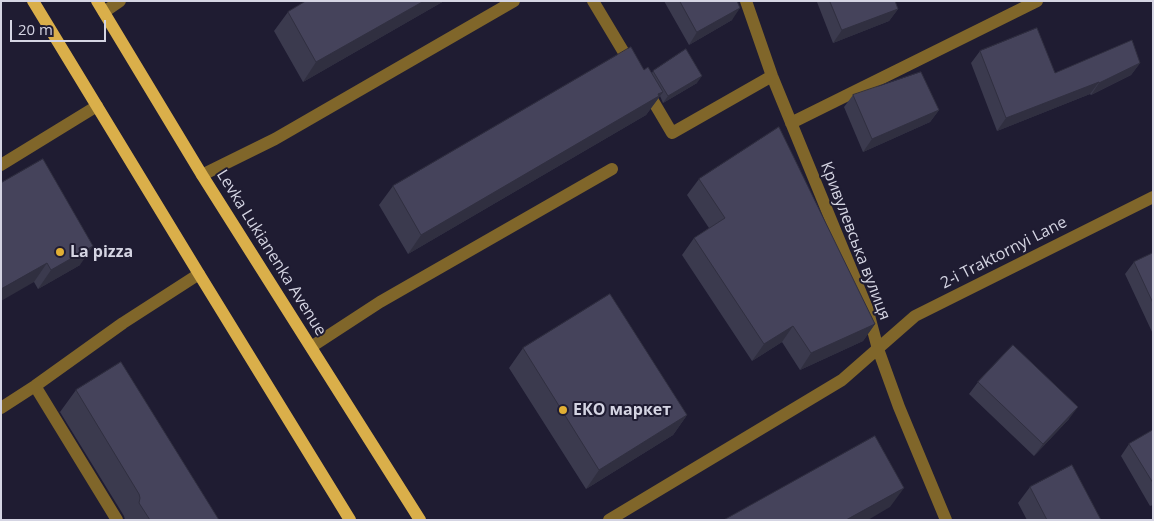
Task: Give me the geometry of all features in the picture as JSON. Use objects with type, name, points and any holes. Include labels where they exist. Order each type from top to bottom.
[{"type":"main road","points":[[33,1],[350,520]]},
{"type":"main road","name":"Levka Lukianenka Avenue","points":[[101,7],[202,175],[420,520]]},
{"type":"street","points":[[101,7],[120,1]]},
{"type":"street","points":[[202,175],[275,139],[514,1]]},
{"type":"street","points":[[593,1],[672,132],[772,76]]},
{"type":"street","name":"Кривулевська вулиця","points":[[746,1],[790,123],[867,308],[878,349],[946,520]]},
{"type":"street","points":[[790,123],[1037,1]]},
{"type":"street","points":[[1,165],[97,106]]},
{"type":"street","points":[[310,346],[380,302],[612,169]]},
{"type":"street","name":"2-i Traktornyi Lane","points":[[609,520],[842,380],[915,316],[1153,197]]},
{"type":"street","points":[[1,408],[123,323],[199,274]]},
{"type":"street","points":[[35,386],[117,520]]},
{"type":"building","points":[[306,1],[424,1],[316,62],[288,12]]},
{"type":"building","points":[[680,1],[737,1],[740,8],[697,32]]},
{"type":"building","points":[[830,1],[895,1],[898,9],[842,30]]},
{"type":"building","points":[[1037,28],[1055,73],[1132,40],[1140,63],[1099,83],[1006,118],[980,51]]},
{"type":"building","points":[[631,47],[644,70],[648,67],[663,92],[658,94],[659,96],[421,235],[393,186]]},
{"type":"building","points":[[686,49],[702,76],[668,96],[653,71]]},
{"type":"building","points":[[921,72],[939,110],[872,139],[853,95]]},
{"type":"building","points":[[779,127],[875,324],[811,353],[793,326],[764,344],[694,238],[725,218],[699,179]]},
{"type":"building","points":[[43,159],[93,246],[51,270],[47,263],[1,289],[1,183]]},
{"type":"building","points":[[1153,253],[1153,303],[1134,262]]},
{"type":"building","points":[[610,294],[687,415],[599,470],[523,348]]},
{"type":"building","points":[[1013,345],[1078,407],[1043,444],[978,382]]},
{"type":"building","points":[[121,362],[219,520],[150,520],[139,503],[139,494],[76,390]]},
{"type":"building","points":[[1153,430],[1153,483],[1129,444]]},
{"type":"building","points":[[875,436],[904,488],[846,520],[724,520]]},
{"type":"building","points":[[1072,465],[1101,520],[1047,520],[1030,487]]},
{"type":"place","name":"La pizza","points":[[60,252]]},
{"type":"place","name":"ЕКО маркет","points":[[563,410]]}]
